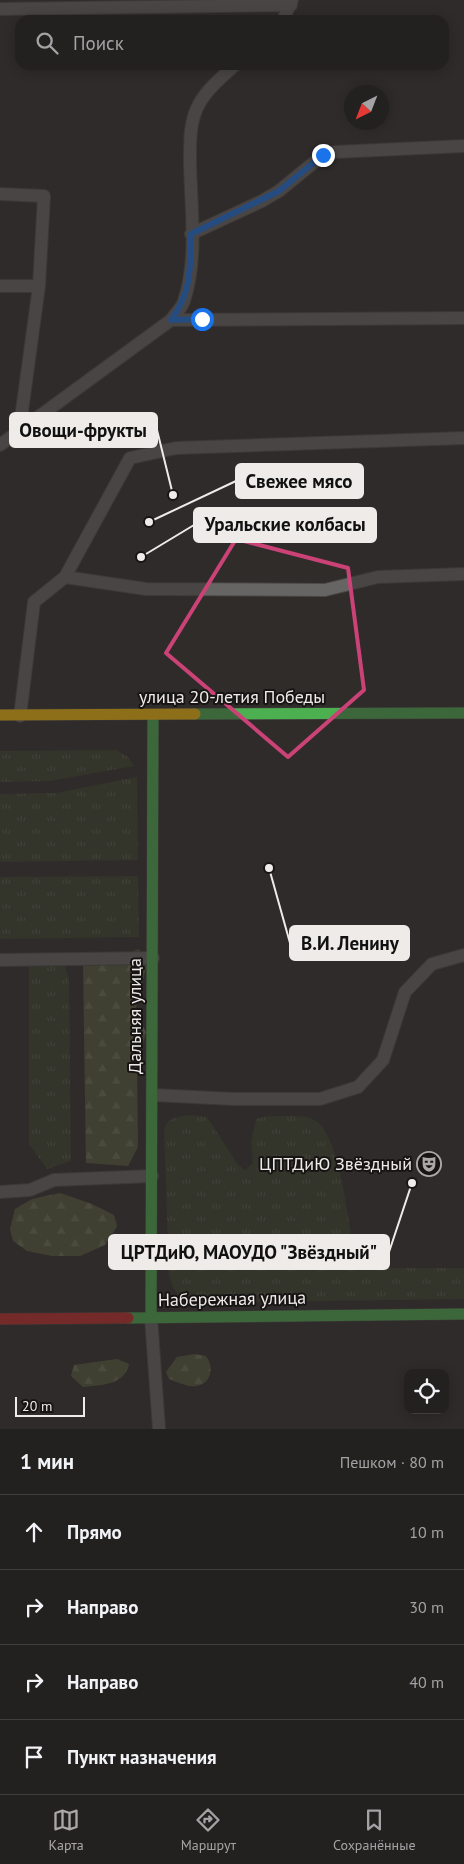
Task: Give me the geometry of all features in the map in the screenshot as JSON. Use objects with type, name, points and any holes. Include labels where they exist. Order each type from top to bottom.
[{"type":"street","name":"улица 20-летия Победы","points":[[0,715],[464,713]]},
{"type":"street","name":"Дальняя улица","points":[[151,1317],[153,715]]},
{"type":"street","name":"Набережная улица","points":[[0,1319],[464,1314]]},
{"type":"lane","points":[[0,9],[292,2],[286,15]]},
{"type":"lane","points":[[0,445],[19,433],[171,320],[183,303],[189,281],[191,234],[190,144],[192,123],[198,105],[230,70]]},
{"type":"lane","points":[[191,234],[279,191],[323,155],[335,152],[464,146]]},
{"type":"lane","points":[[0,194],[44,196],[39,286],[19,433]]},
{"type":"lane","points":[[0,286],[39,286]]},
{"type":"lane","points":[[171,320],[464,318]]},
{"type":"lane","points":[[20,716],[34,602],[65,577],[130,458],[176,448],[464,438]]},
{"type":"lane","points":[[65,577],[146,589],[325,590],[378,577],[464,574]]},
{"type":"lane","points":[[153,1095],[234,1099],[320,1099],[358,1087],[383,1060],[405,992],[432,964],[464,956]]},
{"type":"lane","points":[[0,960],[152,958]]},
{"type":"lane","points":[[0,1192],[30,1190],[54,1180],[152,1176]]},
{"type":"lane","points":[[151,1317],[159,1429]]},
{"type":"highlighted area","points":[[236,539],[348,568],[364,690],[288,757],[166,653]]},
{"type":"green space","points":[[116,750],[128,757],[134,766],[49,781],[0,782],[0,751]]},
{"type":"green space","points":[[137,777],[138,860],[0,862],[0,794],[56,793]]},
{"type":"green space","points":[[138,876],[139,937],[0,939],[0,877]]},
{"type":"green space","points":[[139,949],[147,964],[135,1011],[146,1032],[137,1067],[138,1147],[128,1166],[86,1163],[83,964],[115,958]]},
{"type":"green space","points":[[63,961],[69,978],[71,1161],[47,1169],[29,1144],[29,962]]},
{"type":"green space","points":[[188,1115],[207,1117],[238,1165],[245,1170],[253,1163],[251,1142],[256,1119],[271,1116],[298,1116],[316,1121],[325,1131],[332,1147],[344,1189],[356,1268],[464,1268],[464,1299],[190,1303],[186,1301],[176,1292],[169,1275],[164,1130],[167,1123],[176,1117]]},
{"type":"green space","points":[[60,1193],[92,1204],[114,1215],[117,1226],[105,1245],[80,1256],[52,1256],[27,1251],[13,1241],[10,1229],[15,1209],[32,1199]]},
{"type":"green space","points":[[195,1354],[206,1356],[209,1360],[211,1369],[205,1382],[201,1385],[193,1386],[169,1379],[166,1372],[177,1357]]},
{"type":"green space","points":[[117,1359],[129,1364],[123,1376],[111,1383],[83,1387],[71,1376],[74,1365]]},
{"type":"traffic: fast","points":[[195,714],[464,713]]},
{"type":"traffic: fast","points":[[151,1317],[153,715]]},
{"type":"traffic: fast","points":[[128,1318],[464,1314]]},
{"type":"traffic: slow","points":[[0,715],[195,714]]},
{"type":"traffic: jam","points":[[0,1319],[128,1318]]},
{"type":"place","name":"Овощи-фрукты","points":[[173,495]]},
{"type":"place","name":"Свежее мясо","points":[[149,522]]},
{"type":"place","name":"Уральские колбасы","points":[[141,557]]},
{"type":"place","name":"В.И. Ленину","points":[[269,868]]},
{"type":"place","name":"ЦПТДиЮ Звёздный","points":[[429,1164]]},
{"type":"place","name":"ЦРТДиЮ, МАОУДО \"Звёздный\"","points":[[412,1183]]},
{"type":"route","points":[[202,319],[171,320],[183,303],[189,281],[191,234],[262,201],[279,191],[323,155]]}]
